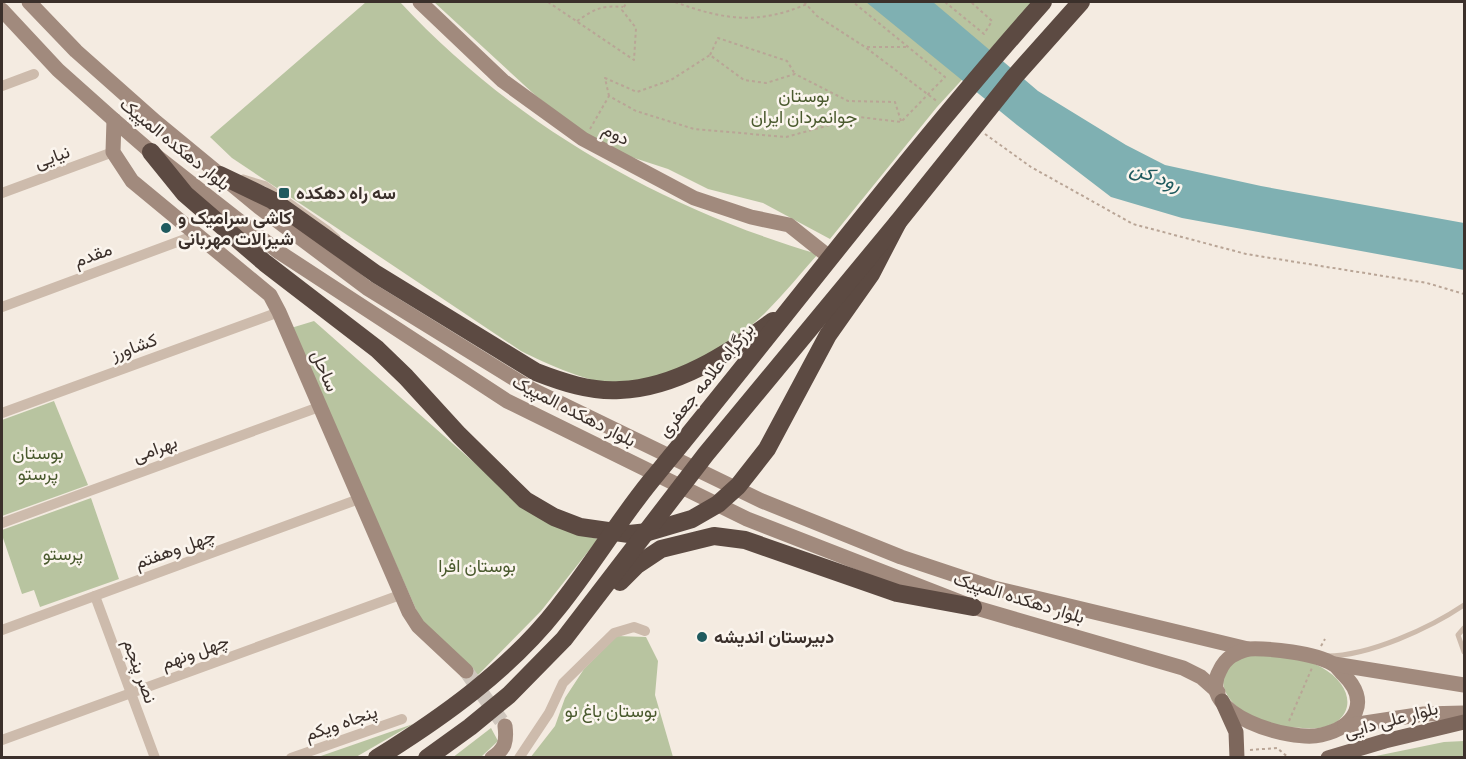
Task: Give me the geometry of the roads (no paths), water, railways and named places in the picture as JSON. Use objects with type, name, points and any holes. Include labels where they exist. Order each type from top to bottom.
[{"type":"highway","name":"بزرگراه علامه جعفری","points":[[377,758],[462,699],[516,655],[557,610],[641,493],[690,435],[973,80],[1043,2]]},
{"type":"highway","points":[[564,639],[706,453],[898,222],[1015,76],[1081,2]]},
{"type":"highway","points":[[151,152],[185,194],[266,263],[377,349],[525,500],[554,517],[580,527],[629,534],[648,532],[692,519],[718,504],[738,486],[768,449],[828,334],[871,274],[898,222]]},
{"type":"highway","points":[[222,176],[272,200],[376,274],[536,372],[562,382],[590,388],[619,390],[647,387],[689,373],[744,342],[793,306]]},
{"type":"highway","points":[[427,758],[509,695],[636,565],[661,549],[714,536],[744,540],[897,593],[973,607]]},
{"type":"main road","name":"بلوار دهکده المپیک","points":[[29,2],[76,51],[156,122],[259,207],[367,288],[531,389],[762,501],[901,557],[994,588],[1248,649]]},
{"type":"main road","name":"دوم","points":[[420,2],[503,81],[584,139],[694,198],[751,217],[789,225],[823,252]]},
{"type":"main road","name":"بلوار دهکده المپیک","points":[[2,10],[58,70],[114,120],[151,152],[279,252],[507,401],[747,519],[973,607],[1183,668],[1201,677],[1220,696]]},
{"type":"main road","points":[[113,152],[114,120]]},
{"type":"main road","name":"ساحل","points":[[113,152],[132,181],[270,296],[279,312],[400,595],[418,626],[466,671]]},
{"type":"main road","points":[[1243,754],[1216,681],[1218,673],[1229,657],[1248,649],[1314,655],[1334,664],[1464,685]]},
{"type":"main road","points":[[1334,664],[1356,689],[1359,702],[1356,712],[1345,726]]},
{"type":"main road","points":[[1220,696],[1247,721],[1258,727],[1279,733],[1314,736],[1345,726],[1424,714],[1464,713]]},
{"type":"main road","name":"بلوار علی دایی","points":[[1328,758],[1385,741],[1464,722]]},
{"type":"main road","points":[[492,758],[503,750],[507,739],[505,726]]},
{"type":"street","points":[[2,86],[34,74]]},
{"type":"street","name":"نیایی","points":[[2,194],[113,152]]},
{"type":"street","name":"مقدم","points":[[2,307],[196,235]]},
{"type":"street","name":"کشاورز","points":[[2,413],[279,312]]},
{"type":"street","name":"بهرامی","points":[[2,523],[320,407]]},
{"type":"street","name":"چهل وهفتم","points":[[2,630],[359,499]]},
{"type":"street","name":"چهل ونهم","points":[[2,740],[400,595]]},
{"type":"street","name":"نصر پنجم","points":[[95,596],[155,758]]},
{"type":"street","points":[[519,758],[549,713],[563,683],[614,633],[634,627],[645,631]]},
{"type":"street","name":"پنجاه ویکم","points":[[291,758],[402,719]]},
{"type":"lane","points":[[1314,655],[1335,656],[1364,651],[1450,615],[1464,605]]},
{"type":"lane","points":[[1464,628],[1458,635],[1464,652]]},
{"type":"water","name":"رود کن","points":[[866,2],[933,2],[1038,91],[1126,145],[1165,165],[1261,186],[1464,223],[1464,270],[1182,218],[1111,197],[1017,125]]},
{"type":"tunnel","points":[[466,671],[505,726]]},
{"type":"place","name":"سه راه دهکده","points":[[284,193]]},
{"type":"place","name":"کاشی سرامیک و شیرالات مهربانی","points":[[166,228]]},
{"type":"place","name":"دبیرستان اندیشه","points":[[702,637]]},
{"type":"park label","name":"بوستان جوانمردان ایران","points":[[804,106]]},
{"type":"park label","name":"بوستان پرستو","points":[[38,463]]},
{"type":"park label","name":"پرستو","points":[[63,554]]},
{"type":"park label","name":"بوستان افرا","points":[[477,566]]},
{"type":"park label","name":"بوستان باغ نو","points":[[611,711]]}]
